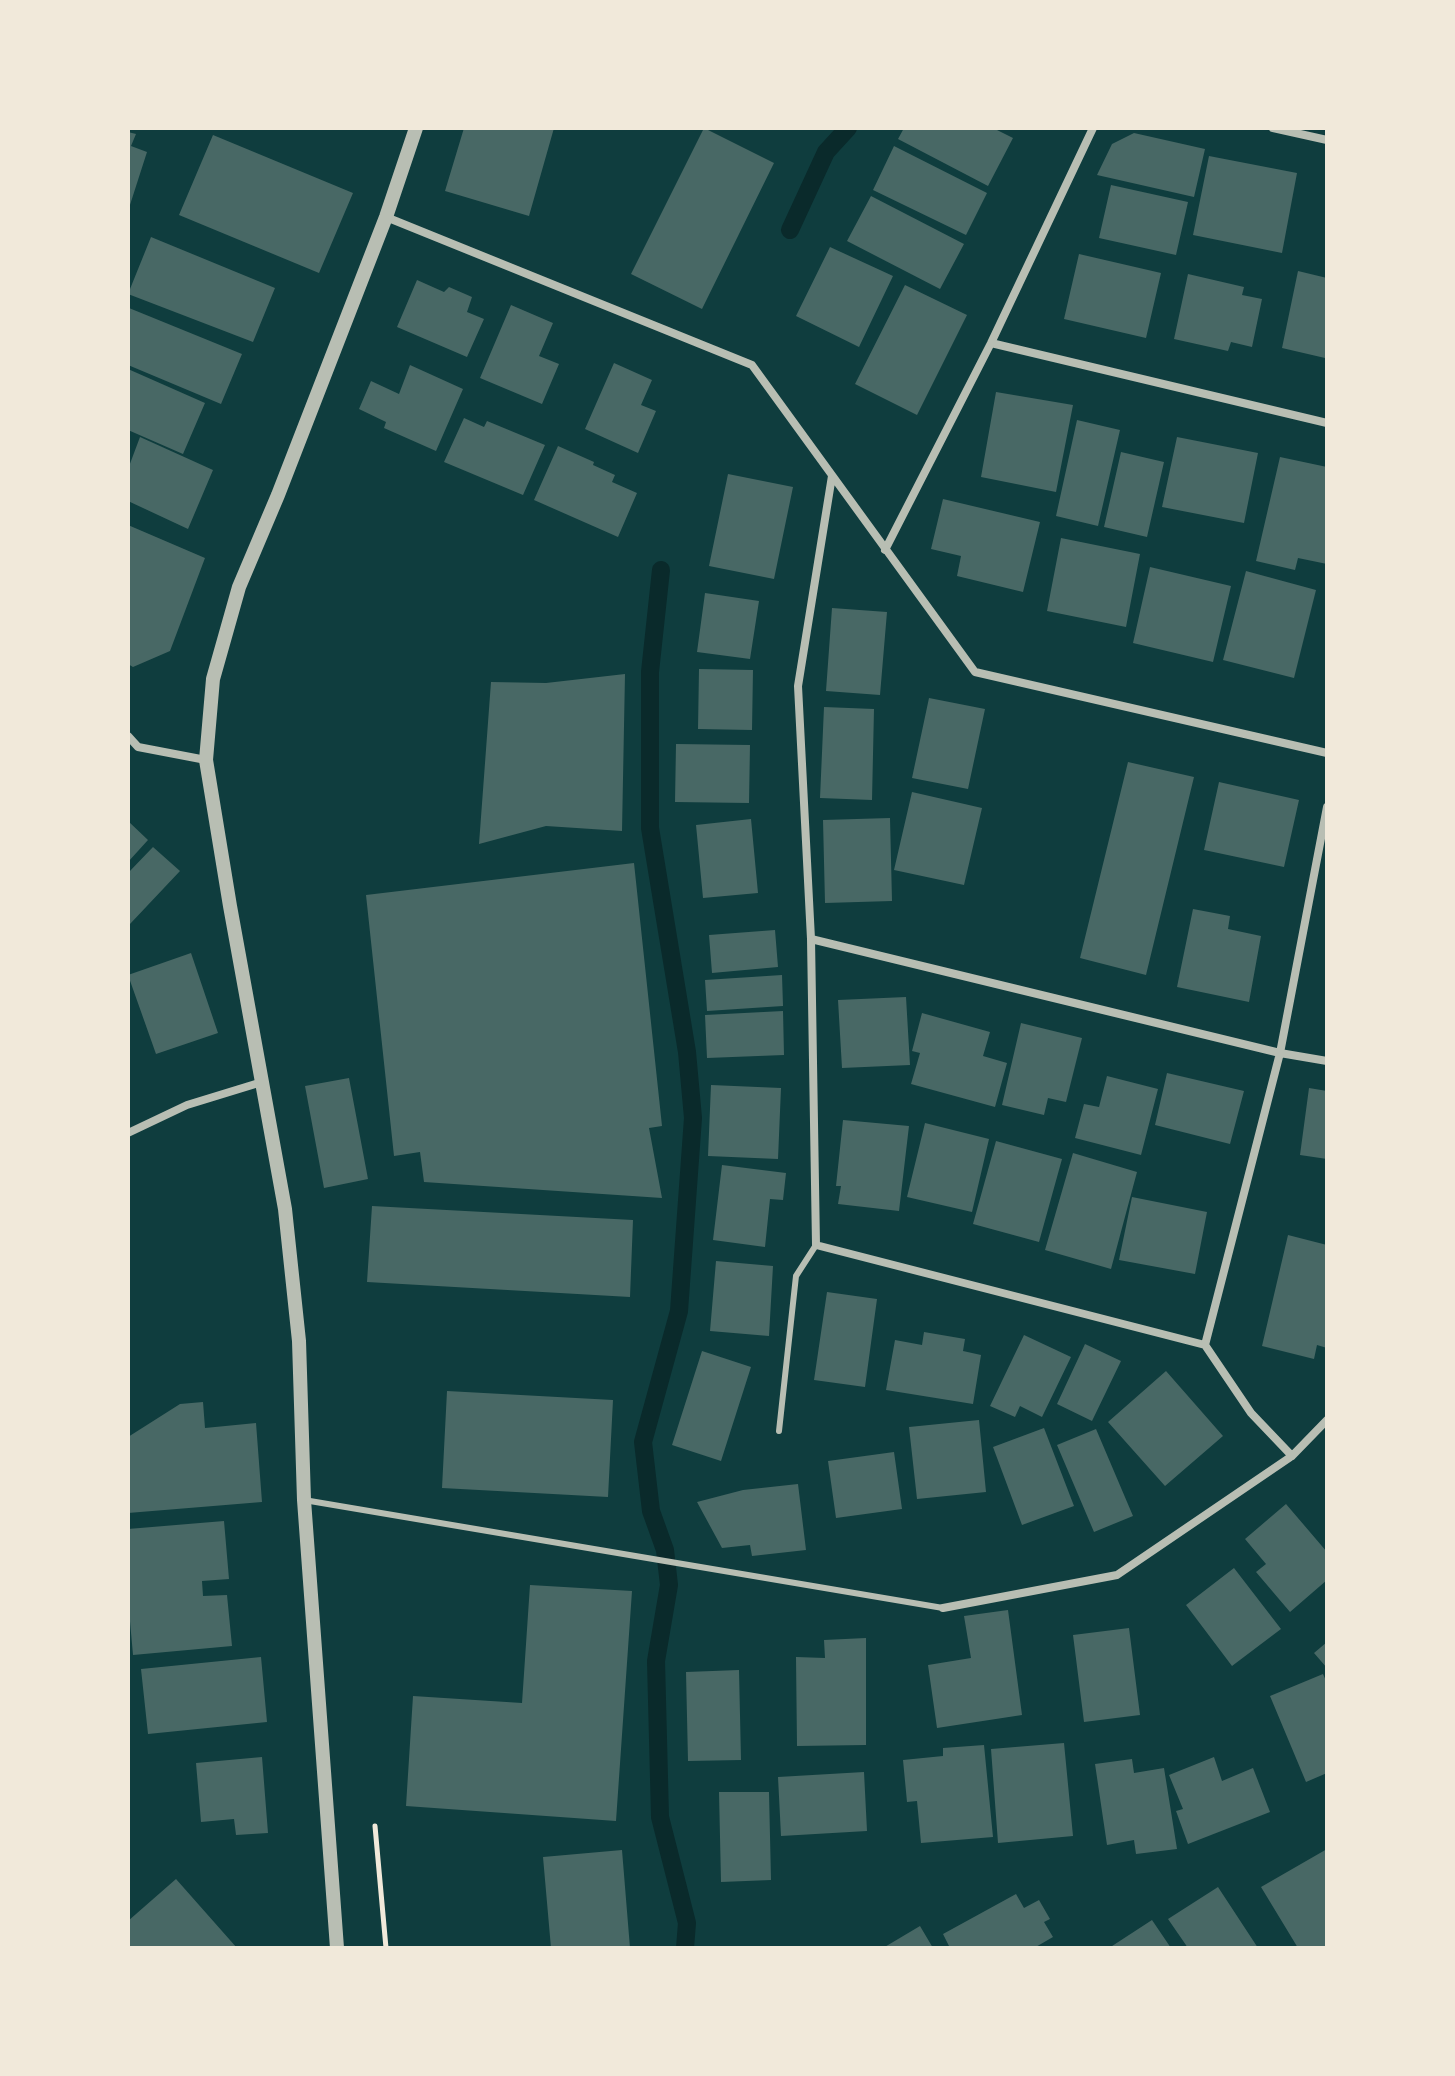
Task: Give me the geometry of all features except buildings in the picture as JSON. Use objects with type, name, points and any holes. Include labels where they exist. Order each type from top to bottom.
[{"type":"street","points":[[337,1948],[304,1500],[299,1341],[285,1209],[206,760],[213,679],[239,587],[386,217],[416,128]]},
{"type":"street","points":[[885,550],[991,343],[1093,128]]},
{"type":"street","points":[[1273,128],[1327,140]]},
{"type":"street","points":[[386,217],[752,365],[975,672],[1327,753]]},
{"type":"street","points":[[991,343],[1327,423]]},
{"type":"street","points":[[832,476],[798,686],[811,939],[816,1245],[1205,1345],[1251,1413],[1292,1456]]},
{"type":"street","points":[[128,736],[138,747],[206,760]]},
{"type":"street","points":[[1205,1345],[1280,1053],[1327,807]]},
{"type":"street","points":[[811,939],[1280,1053],[1327,1061]]},
{"type":"street","points":[[128,1133],[187,1105],[262,1082]]},
{"type":"street","points":[[943,1608],[1117,1575],[1292,1456],[1327,1420]]},
{"type":"lane","points":[[779,1431],[796,1276],[816,1245]]},
{"type":"lane","points":[[304,1500],[943,1608]]},
{"type":"path","points":[[375,1826],[386,1948]]},
{"type":"waterway","points":[[790,230],[826,152],[848,128]]},
{"type":"waterway","points":[[661,570],[650,672],[650,828],[687,1052],[693,1118],[679,1311],[643,1442],[651,1511],[665,1550],[669,1585],[656,1661],[660,1817],[687,1923],[685,1948]]}]
